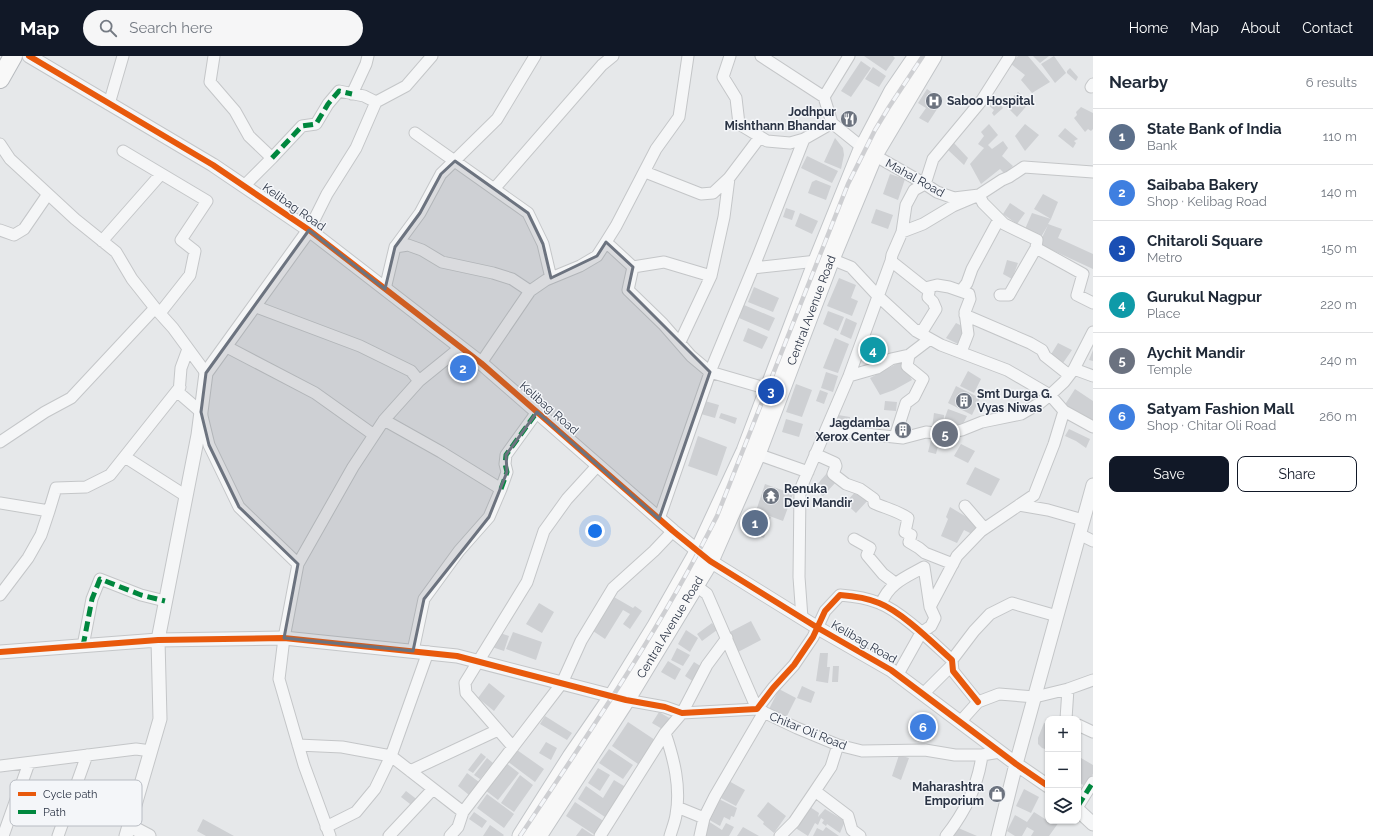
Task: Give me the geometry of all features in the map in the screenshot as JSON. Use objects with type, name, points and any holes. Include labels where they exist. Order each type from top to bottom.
[{"type":"main road","points":[[869,152],[893,92],[917,56]]},
{"type":"main road","name":"Central Avenue Road","points":[[538,836],[619,698],[695,585],[704,556],[757,454],[824,260],[869,152],[933,56]]},
{"type":"main road","points":[[521,836],[571,757],[619,698],[656,626],[704,556],[768,389],[824,260]]},
{"type":"street","name":"Kelibag Road","points":[[29,56],[43,60],[109,104],[214,165],[309,230],[481,363],[659,519],[704,556],[818,628],[898,674],[1016,764],[1045,783]]},
{"type":"street","points":[[109,104],[123,56]]},
{"type":"street","points":[[214,56],[210,82],[235,111],[249,136],[272,158]]},
{"type":"street","points":[[352,94],[366,64],[368,56]]},
{"type":"street","points":[[142,782],[160,719],[158,640],[198,435],[206,373],[309,230],[327,194],[356,148],[376,102],[406,86],[432,56]]},
{"type":"street","points":[[385,289],[395,247],[420,213],[441,174],[497,119],[535,56]]},
{"type":"street","points":[[494,189],[602,65],[613,56]]},
{"type":"street","points":[[481,363],[530,291],[546,280],[580,266],[597,256],[616,226],[656,149],[678,117],[688,56]]},
{"type":"street","points":[[730,56],[723,77],[736,98],[739,124],[767,141],[790,143],[804,139],[832,123],[824,97],[761,56]]},
{"type":"street","points":[[824,97],[849,56]]},
{"type":"street","points":[[802,618],[799,577],[800,490],[849,376],[892,255],[902,232],[906,205],[914,190],[925,184],[933,159],[982,100],[1010,56]]},
{"type":"street","points":[[243,184],[247,183],[302,126],[316,124],[328,104],[339,91],[364,96],[376,102]]},
{"type":"street","name":"Mahal Road","points":[[832,123],[869,152],[937,192],[954,198],[979,195],[1024,167],[1093,172]]},
{"type":"street","points":[[415,133],[528,213],[543,244],[551,278]]},
{"type":"street","points":[[645,172],[701,194],[713,193],[729,178],[760,137]]},
{"type":"street","points":[[659,519],[710,372],[804,139]]},
{"type":"street","points":[[0,144],[10,159],[48,194],[116,252],[132,279],[173,328],[206,373]]},
{"type":"street","points":[[0,442],[45,412],[71,398],[190,275],[195,251],[181,240],[207,201],[123,151]]},
{"type":"street","points":[[102,241],[161,174]]},
{"type":"street","points":[[680,342],[711,276],[724,217],[729,178]]},
{"type":"street","points":[[0,230],[14,235],[24,229],[48,194]]},
{"type":"street","points":[[902,232],[923,224],[953,206],[979,195],[983,203],[1004,224],[1036,240],[1036,248],[1008,295],[1000,295]]},
{"type":"street","points":[[961,291],[967,283],[976,262],[1000,219]]},
{"type":"street","points":[[606,242],[633,267]]},
{"type":"street","points":[[395,247],[408,245],[422,250],[442,262],[493,273],[512,279],[530,291]]},
{"type":"street","points":[[1036,248],[1083,274],[1078,295],[1093,303]]},
{"type":"street","points":[[753,268],[824,260],[851,267],[878,296],[916,331],[941,345],[1007,370],[1050,395],[1064,410],[1093,427]]},
{"type":"street","points":[[891,261],[925,288],[936,285],[949,287],[966,293],[969,296],[965,315],[968,334],[961,352]]},
{"type":"street","points":[[633,267],[664,262],[711,276]]},
{"type":"street","points":[[633,267],[628,290],[663,324],[691,356],[710,372],[768,389]]},
{"type":"street","points":[[916,331],[922,330],[936,308],[928,297],[930,287]]},
{"type":"street","points":[[254,306],[360,346],[411,371],[419,381]]},
{"type":"street","points":[[965,315],[1030,343],[1042,350],[1046,356],[1072,372],[1093,376]]},
{"type":"street","points":[[825,432],[856,433],[903,438],[926,432],[945,434],[962,430],[982,422],[1021,414],[1040,403],[1064,382],[1072,372],[1093,332]]},
{"type":"street","points":[[849,376],[877,368],[891,359],[909,355],[930,339]]},
{"type":"street","points":[[225,346],[315,393],[374,435]]},
{"type":"street","points":[[428,652],[391,756],[375,789],[356,812],[328,832],[304,765],[279,679],[284,638],[298,564],[353,467],[384,420],[419,381],[461,347]]},
{"type":"street","points":[[188,349],[181,368],[179,393],[201,412],[209,445],[239,507],[298,564]]},
{"type":"street","points":[[895,437],[906,403],[914,397],[923,379],[907,366],[909,355]]},
{"type":"street","points":[[0,595],[28,558],[41,535],[56,488],[86,487],[110,475],[180,387]]},
{"type":"street","points":[[930,607],[957,556],[984,528],[1034,495],[1054,444],[1064,410]]},
{"type":"street","points":[[413,651],[424,599],[459,552],[489,517],[507,472],[505,464],[506,455],[537,412]]},
{"type":"street","points":[[384,420],[441,452],[501,489]]},
{"type":"street","points":[[757,454],[808,472]]},
{"type":"street","points":[[815,454],[835,463],[836,466],[833,474],[846,484],[860,489],[874,499],[874,503],[902,514],[908,518],[905,532],[911,535],[909,542],[925,553],[953,564]]},
{"type":"street","points":[[125,456],[186,496]]},
{"type":"street","points":[[513,747],[466,693],[465,683],[527,582],[544,531],[567,499],[598,466]]},
{"type":"street","points":[[998,836],[1016,764],[1093,485]]},
{"type":"street","points":[[0,503],[49,511]]},
{"type":"street","points":[[1019,505],[1048,510],[1083,520]]},
{"type":"street","points":[[965,506],[984,528]]},
{"type":"street","points":[[450,836],[458,827],[463,812],[562,683],[581,640],[613,588],[654,551],[673,531]]},
{"type":"street","points":[[1079,534],[1093,541]]},
{"type":"street","points":[[854,539],[870,548],[867,555],[883,574],[895,584]]},
{"type":"street","points":[[881,604],[895,584],[924,567],[930,607],[935,618],[931,626],[921,634],[898,674]]},
{"type":"street","points":[[84,646],[92,599],[100,579],[142,595],[165,601]]},
{"type":"street","name":"Chitar Oli Road","points":[[695,585],[707,594],[761,711],[838,745],[862,750],[925,750],[955,755],[982,755],[1000,752]]},
{"type":"street","points":[[700,836],[704,818],[773,688],[794,665],[814,637],[825,611],[840,595],[862,597],[881,604],[896,613],[952,663],[953,671],[978,702]]},
{"type":"street","points":[[923,694],[952,663],[974,631],[990,614],[1012,603],[1057,616]]},
{"type":"street","points":[[0,652],[158,640],[284,638],[457,656],[619,698],[665,707],[682,713],[761,711]]},
{"type":"street","points":[[600,836],[665,733],[682,713],[707,665],[727,638]]},
{"type":"street","points":[[960,722],[978,702],[999,694],[1035,697],[1068,689],[1093,680]]},
{"type":"street","points":[[1066,716],[1068,689]]},
{"type":"street","points":[[1081,726],[1093,732]]},
{"type":"street","points":[[410,771],[498,730]]},
{"type":"street","points":[[665,733],[673,755],[678,798],[676,816],[670,836]]},
{"type":"street","points":[[780,836],[794,822],[831,767],[838,745]]},
{"type":"street","points":[[298,746],[342,747],[391,756],[463,812]]},
{"type":"street","points":[[0,766],[136,749],[151,751]]},
{"type":"street","points":[[78,780],[87,755]]},
{"type":"street","points":[[946,836],[957,822],[974,791],[982,755]]},
{"type":"street","points":[[23,780],[29,762]]},
{"type":"street","points":[[1081,801],[1093,782]]},
{"type":"street","points":[[390,836],[433,789]]},
{"type":"street","points":[[815,791],[848,816],[852,830],[860,836]]},
{"type":"street","points":[[677,808],[704,818]]},
{"type":"street","points":[[1081,813],[1093,824]]},
{"type":"street","points":[[3,836],[10,816]]},
{"type":"street","points":[[58,836],[62,826]]},
{"type":"street","points":[[128,831],[149,836]]},
{"type":"highlighted area","points":[[455,161],[528,213],[543,244],[551,278],[597,256],[606,242],[633,267],[628,290],[710,372],[659,519],[537,412],[506,455],[507,472],[489,517],[424,599],[413,651],[284,638],[298,564],[239,507],[209,445],[201,412],[206,373],[309,230],[385,289],[395,247],[420,213],[441,174]]},
{"type":"building","points":[[864,56],[893,56],[895,58],[886,71]]},
{"type":"building","points":[[1018,56],[1028,56],[1050,82],[1032,93],[1021,80],[1025,75],[1011,64]]},
{"type":"building","points":[[1033,56],[1049,56],[1040,63]]},
{"type":"building","points":[[1054,56],[1066,73],[1055,83],[1041,64]]},
{"type":"building","points":[[861,61],[871,68],[851,97],[841,91]]},
{"type":"building","points":[[873,67],[886,76],[879,87],[865,79]]},
{"type":"building","points":[[1070,68],[1078,77],[1076,81],[1067,73]]},
{"type":"building","points":[[927,89],[943,100],[928,123],[919,118],[926,108],[918,103]]},
{"type":"building","points":[[1018,92],[1030,102],[1017,117],[1005,105]]},
{"type":"building","points":[[992,95],[1003,108],[994,116],[992,113],[994,110],[986,103]]},
{"type":"building","points":[[1081,107],[1093,113],[1093,129],[1091,131],[1088,129],[1085,132],[1074,118],[1077,115],[1076,112]]},
{"type":"building","points":[[989,124],[998,135],[988,145],[992,149],[1003,141],[1008,148],[1002,156],[1013,166],[1005,174],[1000,169],[981,184],[970,164],[984,148],[978,144],[984,136],[981,132]]},
{"type":"building","points":[[1025,124],[1039,135],[1025,151],[1015,136]]},
{"type":"building","points":[[1065,128],[1078,139],[1074,141],[1076,143],[1073,148],[1058,136]]},
{"type":"building","points":[[835,138],[843,148],[844,155],[841,169],[824,162]]},
{"type":"building","points":[[954,143],[968,158],[964,165],[948,150]]},
{"type":"building","points":[[807,156],[838,171],[832,183],[801,168]]},
{"type":"building","points":[[890,174],[905,179],[898,200],[883,194]]},
{"type":"building","points":[[816,180],[831,186],[826,200],[808,193],[812,182]]},
{"type":"building","points":[[1043,194],[1058,202],[1051,219],[1034,209]]},
{"type":"building","points":[[1010,203],[1025,213],[1017,224],[1003,214]]},
{"type":"building","points":[[786,208],[795,211],[792,220],[783,217]]},
{"type":"building","points":[[876,209],[893,215],[888,229],[871,223]]},
{"type":"building","points":[[800,213],[818,221],[812,234],[795,226]]},
{"type":"building","points":[[1032,213],[1051,219],[1048,224],[1062,229],[1058,238],[1093,254],[1093,269],[1039,244],[1048,225],[1041,237],[1025,229]]},
{"type":"building","points":[[1007,260],[1018,263],[1012,279],[1003,274]]},
{"type":"building","points":[[839,278],[856,285],[851,298],[858,301],[852,316],[827,306]]},
{"type":"building","points":[[754,287],[779,298],[773,312],[748,302]]},
{"type":"building","points":[[744,305],[775,318],[769,331],[739,318]]},
{"type":"building","points":[[828,311],[844,317],[838,331],[823,324]]},
{"type":"building","points":[[846,318],[857,323],[851,339],[840,334]]},
{"type":"building","points":[[956,323],[966,328],[958,344],[946,338]]},
{"type":"building","points":[[748,328],[768,337],[762,349],[743,341]]},
{"type":"building","points":[[835,338],[849,344],[838,373],[823,368]]},
{"type":"building","points":[[1058,343],[1072,350],[1063,363],[1050,356]]},
{"type":"building","points":[[870,346],[878,350],[876,354],[868,350]]},
{"type":"building","points":[[1093,350],[1093,361],[1089,360]]},
{"type":"building","points":[[902,361],[912,380],[894,390],[880,395],[870,378]]},
{"type":"building","points":[[968,371],[981,379],[974,393],[960,386]]},
{"type":"building","points":[[826,372],[838,376],[833,392],[821,388]]},
{"type":"building","points":[[796,384],[812,390],[802,417],[786,412]]},
{"type":"building","name":"Smt Durga G. Vyas Niwas","points":[[956,386],[980,398],[972,415],[948,403]]},
{"type":"building","points":[[1075,389],[1093,401],[1092,422],[1064,406]]},
{"type":"building","points":[[820,390],[828,393],[824,404],[816,401]]},
{"type":"building","points":[[705,401],[719,405],[715,418],[701,414]]},
{"type":"building","points":[[885,401],[897,402],[896,411],[884,410]]},
{"type":"building","points":[[948,409],[967,416],[962,426],[944,420]]},
{"type":"building","points":[[721,413],[737,418],[735,424],[719,418]]},
{"type":"building","points":[[934,413],[944,415],[943,430],[932,428]]},
{"type":"building","points":[[838,415],[850,417],[849,427],[836,425]]},
{"type":"building","points":[[786,419],[803,424],[799,437],[782,432]]},
{"type":"building","points":[[1069,429],[1090,439],[1086,448],[1065,436]]},
{"type":"building","points":[[698,436],[727,447],[717,476],[688,466]]},
{"type":"building","points":[[932,436],[940,438],[936,454],[928,452]]},
{"type":"building","points":[[961,444],[975,451],[968,463],[954,456]]},
{"type":"building","points":[[975,467],[1000,479],[991,496],[966,484]]},
{"type":"building","points":[[827,473],[837,481],[823,496],[814,488]]},
{"type":"building","points":[[765,484],[793,494],[783,521],[756,511]]},
{"type":"building","points":[[858,489],[869,499],[856,513],[845,503]]},
{"type":"building","points":[[950,507],[975,522],[978,530],[974,535],[964,530],[957,543],[941,536],[948,519],[946,517]]},
{"type":"building","points":[[753,511],[771,517],[764,538],[746,532]]},
{"type":"building","points":[[614,597],[633,608],[635,606],[642,611],[630,629],[623,624],[630,614],[623,610],[605,639],[593,631]]},
{"type":"building","points":[[539,603],[554,612],[542,633],[526,624]]},
{"type":"building","points":[[751,621],[761,640],[738,652],[728,633]]},
{"type":"building","points":[[712,623],[717,630],[702,641],[697,634]]},
{"type":"building","points":[[686,630],[698,638],[690,652],[678,644]]},
{"type":"building","points":[[497,632],[509,636],[504,651],[492,647]]},
{"type":"building","points":[[513,632],[542,642],[536,660],[506,649]]},
{"type":"building","points":[[677,648],[690,655],[683,666],[671,660]]},
{"type":"building","points":[[820,653],[828,653],[827,667],[830,667],[828,683],[816,681]]},
{"type":"building","points":[[668,661],[681,669],[675,680],[661,672]]},
{"type":"building","points":[[694,662],[702,667],[694,682],[685,676]]},
{"type":"building","points":[[833,666],[839,666],[838,682],[832,682]]},
{"type":"building","points":[[489,683],[505,696],[494,711],[478,698]]},
{"type":"building","points":[[802,686],[815,692],[811,703],[797,698]]},
{"type":"building","points":[[779,689],[796,698],[785,720],[768,711]]},
{"type":"building","points":[[659,712],[671,719],[664,730],[652,723]]},
{"type":"building","points":[[545,716],[572,733],[567,740],[540,724]]},
{"type":"building","points":[[628,722],[655,740],[638,764],[612,746]]},
{"type":"building","points":[[1045,723],[1045,749],[1038,744],[1038,738]]},
{"type":"building","points":[[546,742],[557,748],[551,760],[539,753]]},
{"type":"building","points":[[609,749],[633,765],[623,779],[599,763]]},
{"type":"building","points":[[517,750],[544,769],[535,782],[507,761],[514,751]]},
{"type":"building","points":[[481,753],[486,757],[473,773],[468,770]]},
{"type":"building","points":[[899,755],[909,758],[901,780],[892,776]]},
{"type":"building","points":[[487,758],[493,763],[480,779],[474,775]]},
{"type":"building","points":[[1081,758],[1093,765],[1093,774],[1085,786],[1081,784]]},
{"type":"building","points":[[506,763],[519,773],[498,800],[485,790]]},
{"type":"building","points":[[598,768],[610,775],[600,791],[588,783]]},
{"type":"building","points":[[467,773],[479,782],[469,795],[458,786]]},
{"type":"building","points":[[520,775],[533,785],[514,812],[501,803]]},
{"type":"building","points":[[614,780],[629,789],[618,806],[614,804],[605,817],[578,799],[586,786],[603,798]]},
{"type":"building","points":[[727,780],[745,790],[736,806],[719,797]]},
{"type":"building","points":[[1024,789],[1039,797],[1031,813],[1016,806]]},
{"type":"building","points":[[406,791],[419,801],[414,807],[401,797]]},
{"type":"building","points":[[487,794],[514,814],[504,828],[477,808]]},
{"type":"building","points":[[717,798],[737,808],[734,817],[731,816],[730,820],[724,817],[720,826],[706,818]]},
{"type":"building","points":[[575,802],[605,822],[595,835],[566,816]]},
{"type":"building","points":[[768,802],[786,816],[774,833],[763,824],[764,822],[757,816]]},
{"type":"building","points":[[807,805],[819,813],[818,817],[825,809],[845,821],[840,833],[827,824],[826,826],[822,823],[824,820],[821,818],[818,825],[815,823],[808,836],[794,827]]},
{"type":"building","points":[[474,812],[487,821],[482,828],[469,819]]},
{"type":"building","points":[[1034,812],[1045,819],[1045,824],[1058,824],[1049,836],[1031,836],[1034,831],[1027,827],[1022,836],[1015,836],[1007,831],[1015,815],[1027,822]]},
{"type":"building","points":[[203,819],[234,836],[206,836],[197,831]]},
{"type":"building","points":[[708,821],[722,830],[726,823],[734,827],[729,836],[703,836]]},
{"type":"building","points":[[490,825],[504,835],[483,836]]},
{"type":"building","points":[[743,827],[759,836],[737,836]]},
{"type":"building","points":[[826,827],[839,836],[813,836],[817,828],[823,831]]},
{"type":"building","points":[[956,827],[977,836],[949,836]]},
{"type":"building","points":[[582,828],[594,836],[576,836]]},
{"type":"railway","points":[[520,836],[649,639],[717,516],[848,184],[875,130],[923,56]]},
{"type":"marked path","points":[[272,158],[302,126],[316,124],[328,104],[339,91],[352,94]]},
{"type":"marked path","points":[[501,489],[507,472],[505,464],[506,455],[537,412]]},
{"type":"marked path","points":[[83,646],[92,599],[100,579],[141,595],[165,601]]},
{"type":"marked path","points":[[1081,801],[1093,782]]},
{"type":"cycle path","points":[[29,56],[213,165],[309,230],[481,363],[673,531],[710,561],[818,628],[891,670],[1016,764],[1045,784]]},
{"type":"cycle path","points":[[0,652],[158,640],[284,638],[457,656],[626,700],[665,707],[682,713],[757,709],[773,688],[794,665],[813,637],[825,611],[840,595],[870,600],[888,607],[897,613],[927,637],[952,660],[953,671],[978,702]]},
{"type":"place","name":"Saboo Hospital","points":[[934,101]]},
{"type":"place","name":"Jodhpur Mishthann Bhandar","points":[[849,119]]},
{"type":"place","name":"Gurukul Nagpur","points":[[873,350]]},
{"type":"place","name":"Saibaba Bakery","points":[[463,368]]},
{"type":"place","name":"Chitaroli Square","points":[[771,391]]},
{"type":"place","name":"Smt Durga G. Vyas Niwas","points":[[964,401]]},
{"type":"place","name":"Jagdamba Xerox Center","points":[[903,430]]},
{"type":"place","name":"Aychit Mandir","points":[[945,434]]},
{"type":"place","name":"Renuka Devi Mandir","points":[[771,496]]},
{"type":"place","name":"State Bank of India","points":[[755,523]]},
{"type":"place","name":"Satyam Fashion Mall","points":[[923,727]]},
{"type":"place","name":"Maharashtra Emporium","points":[[997,794]]}]
